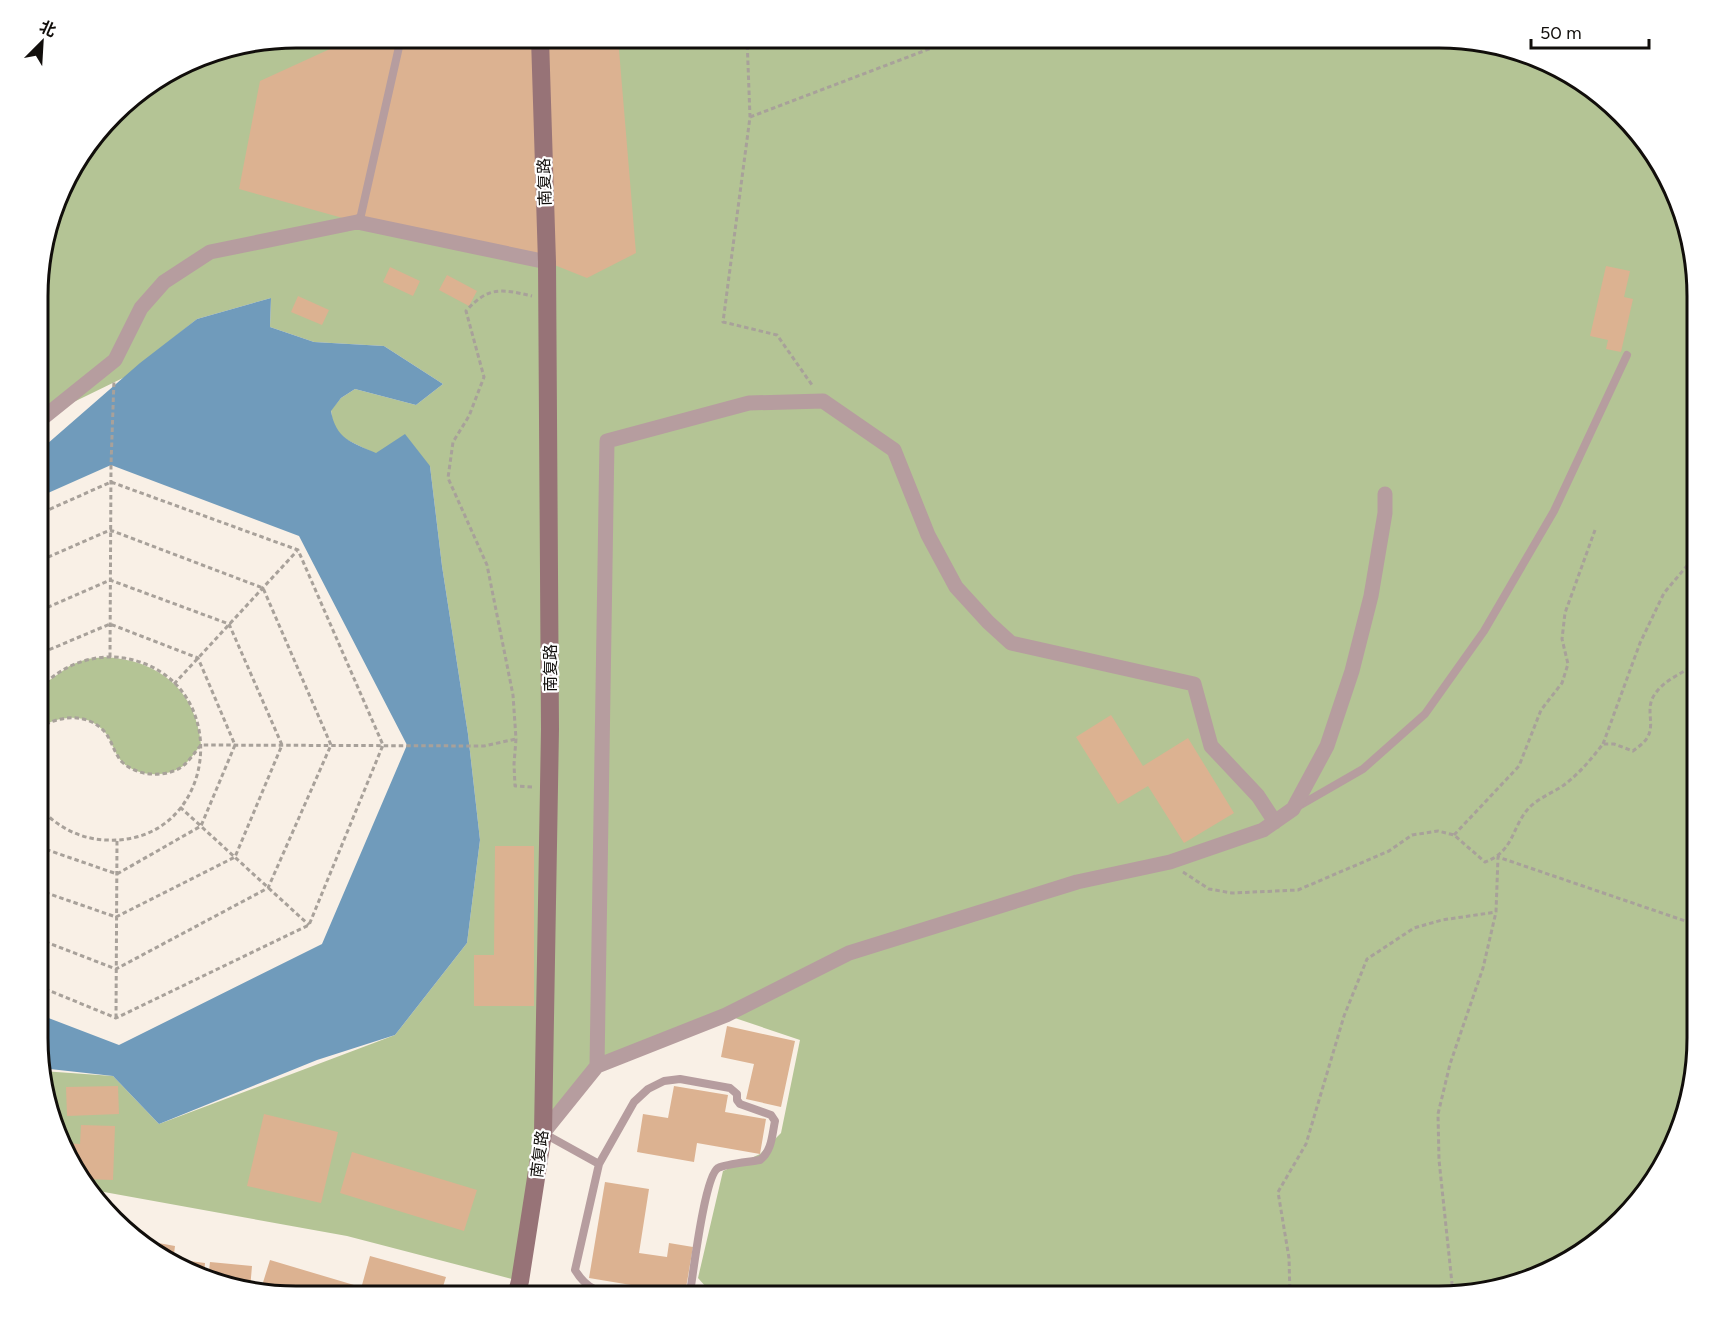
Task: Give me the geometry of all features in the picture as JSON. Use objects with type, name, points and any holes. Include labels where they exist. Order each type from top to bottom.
[{"type":"street","name":"南复路","points":[[519,1286],[543,1133],[550,729],[547,262],[540,48]]},
{"type":"street","points":[[48,415],[115,360],[141,308],[164,282],[210,252],[357,222],[547,262]]},
{"type":"street","points":[[597,1066],[607,441],[749,403],[823,401],[894,450],[928,535],[956,587],[988,622],[1011,643],[1194,684],[1211,746],[1258,796],[1275,822]]},
{"type":"street","points":[[543,1133],[597,1066],[726,1015],[849,953],[1077,882],[1170,862],[1263,830],[1293,809],[1327,746],[1352,671],[1360,632],[1371,596],[1385,513],[1384,494]]},
{"type":"lane","points":[[357,222],[361,215],[399,48]]},
{"type":"lane","points":[[1293,809],[1363,769],[1425,714],[1484,631],[1554,511],[1627,355]]},
{"type":"lane","points":[[588,1286],[583,1283],[576,1270],[599,1164],[634,1102],[648,1089],[664,1081],[680,1079],[730,1088],[737,1094],[740,1104],[774,1118],[776,1121],[765,1156],[759,1160],[718,1168],[711,1176],[691,1286]]},
{"type":"lane","points":[[543,1133],[599,1164]]},
{"type":"path","points":[[747,48],[750,117],[723,322],[777,335],[823,401]]},
{"type":"path","points":[[750,117],[932,48]]},
{"type":"path","points":[[547,298],[504,290],[478,298],[466,311],[484,377],[469,416],[453,442],[448,478],[487,565],[513,695],[516,739],[515,786],[549,788]]},
{"type":"path","points":[[110,657],[111,465],[115,360]]},
{"type":"path","points":[[48,510],[111,482],[298,550],[383,745],[309,925],[116,1018],[48,990]]},
{"type":"path","points":[[48,557],[110,530],[263,588],[331,745],[268,888],[116,969],[48,943]]},
{"type":"path","points":[[1454,834],[1519,766],[1541,710],[1562,683],[1568,664],[1562,639],[1565,613],[1595,530]]},
{"type":"path","points":[[174,684],[298,550]]},
{"type":"path","points":[[1170,862],[1209,889],[1232,893],[1298,890],[1389,851],[1412,835],[1438,831],[1454,834],[1485,862],[1498,857],[1509,843],[1518,823],[1532,806],[1565,784],[1588,764],[1603,744],[1640,643],[1664,594],[1687,566]]},
{"type":"path","points":[[48,607],[110,579],[229,624],[282,745],[235,857],[116,917],[48,893]]},
{"type":"path","points":[[48,650],[110,624],[198,658],[234,745],[201,826],[117,874],[48,850]]},
{"type":"path","points":[[48,681],[70,665],[87,660],[110,657],[141,663],[160,672],[186,698],[195,714],[200,730],[201,745],[200,766],[195,783],[180,807],[165,822],[150,831],[134,838],[117,841],[94,839],[72,832],[48,817]]},
{"type":"path","points":[[1603,744],[1614,744],[1634,751],[1647,739],[1652,727],[1649,710],[1655,694],[1687,670]]},
{"type":"path","points":[[48,723],[58,718],[84,719],[95,724],[103,730],[113,750],[123,762],[143,773],[171,772],[184,765],[201,745],[484,746],[516,739]]},
{"type":"path","points":[[180,807],[309,925]]},
{"type":"path","points":[[116,1018],[117,841]]},
{"type":"path","points":[[1452,1285],[1441,1184],[1438,1114],[1450,1064],[1483,968],[1496,912],[1498,857]]},
{"type":"path","points":[[1498,857],[1687,922]]},
{"type":"path","points":[[1290,1286],[1289,1258],[1278,1192],[1306,1144],[1344,1016],[1367,959],[1414,928],[1442,920],[1496,912]]},
{"type":"green space","points":[[296,48],[1439,48],[1472,50],[1503,56],[1563,81],[1603,109],[1626,132],[1645,158],[1674,216],[1685,263],[1687,296],[1687,1038],[1685,1071],[1679,1102],[1654,1162],[1626,1202],[1603,1225],[1577,1244],[1519,1273],[1472,1284],[1439,1286],[705,1286],[698,1278],[723,1171],[760,1154],[781,1133],[800,1040],[726,1015],[597,1066],[543,1133],[520,1281],[347,1236],[101,1191],[81,1162],[67,1133],[56,1102],[50,1072],[113,1076],[159,1124],[395,1035],[467,943],[480,840],[468,734],[442,566],[430,466],[376,454],[341,437],[333,424],[331,410],[341,398],[355,389],[416,405],[443,384],[384,346],[314,342],[270,327],[271,298],[197,319],[125,377],[48,415],[50,263],[61,216],[90,158],[109,132],[132,109],[172,81],[232,56],[263,50]]},
{"type":"green space","points":[[105,657],[142,664],[158,672],[183,694],[198,726],[201,745],[183,766],[169,773],[160,774],[136,771],[122,762],[109,737],[96,724],[80,718],[48,723],[48,681],[71,665],[87,659]]},
{"type":"water","points":[[271,298],[270,327],[314,342],[384,346],[443,384],[416,405],[355,389],[341,398],[331,411],[341,434],[352,442],[376,453],[405,434],[430,466],[442,566],[468,734],[480,840],[467,943],[395,1035],[317,1060],[159,1124],[113,1076],[50,1069],[48,1018],[119,1045],[322,944],[407,745],[299,536],[111,465],[48,493],[48,443],[140,363],[197,319]]},
{"type":"building","points":[[332,48],[619,48],[636,253],[587,278],[547,262],[357,222],[239,189],[260,81]]},
{"type":"building","points":[[1606,266],[1630,271],[1624,297],[1633,299],[1621,352],[1606,349],[1608,340],[1590,336]]},
{"type":"building","points":[[390,267],[420,281],[413,296],[383,282]]},
{"type":"building","points":[[447,275],[477,291],[469,306],[439,290]]},
{"type":"building","points":[[298,296],[329,310],[322,325],[291,312]]},
{"type":"building","points":[[1111,715],[1143,766],[1188,738],[1234,813],[1184,843],[1148,786],[1118,804],[1076,737]]},
{"type":"building","points":[[495,846],[534,846],[534,1006],[474,1006],[474,955],[494,955]]},
{"type":"building","points":[[727,1026],[795,1041],[781,1107],[746,1099],[754,1064],[721,1057]]},
{"type":"building","points":[[118,1086],[119,1114],[67,1116],[66,1087]]},
{"type":"building","points":[[674,1086],[728,1095],[725,1112],[766,1119],[760,1154],[697,1143],[694,1162],[637,1152],[643,1114],[668,1118]]},
{"type":"building","points":[[264,1114],[338,1132],[321,1203],[247,1186]]},
{"type":"building","points":[[81,1125],[115,1126],[113,1180],[92,1179],[72,1144],[80,1144]]},
{"type":"building","points":[[352,1152],[477,1190],[464,1231],[340,1193]]},
{"type":"building","points":[[605,1182],[649,1189],[639,1253],[667,1257],[669,1243],[693,1247],[686,1286],[637,1286],[589,1278]]},
{"type":"building","points":[[156,1243],[175,1246],[174,1254]]},
{"type":"building","points":[[370,1256],[446,1277],[443,1286],[362,1286]]},
{"type":"building","points":[[270,1260],[354,1285],[296,1286],[263,1284]]},
{"type":"building","points":[[188,1261],[205,1263],[205,1268]]},
{"type":"building","points":[[210,1262],[252,1266],[251,1282],[209,1270]]}]
